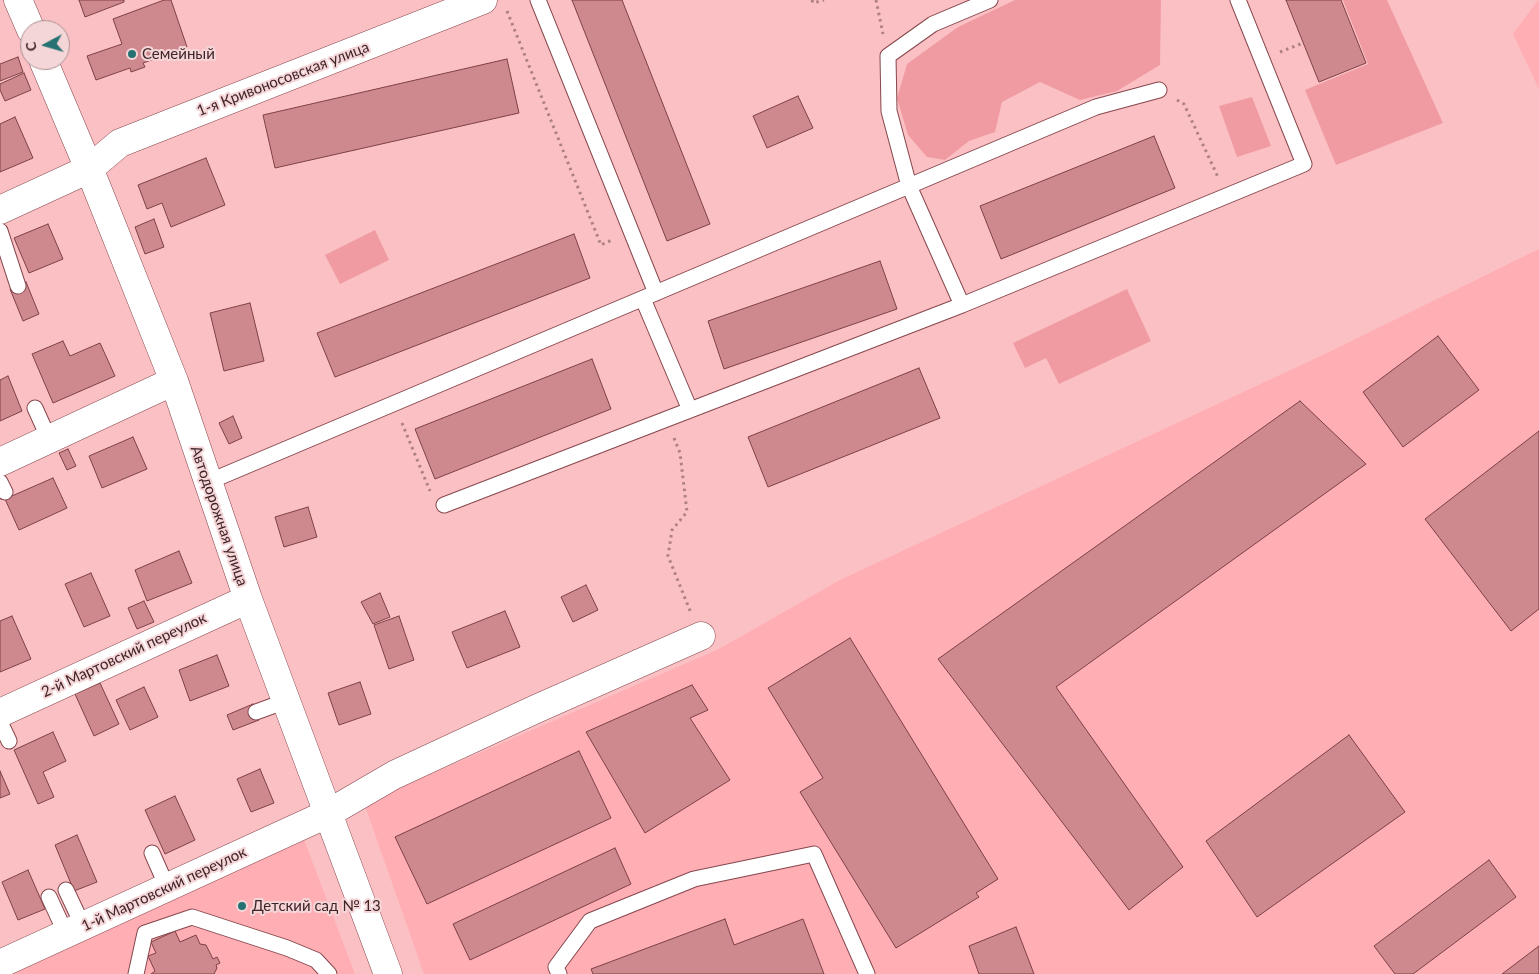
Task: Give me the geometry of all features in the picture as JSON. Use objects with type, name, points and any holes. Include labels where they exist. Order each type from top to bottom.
[{"type":"street","points":[[18,0],[27,20]]},
{"type":"street","name":"1-я Кривоносовская улица","points":[[0,210],[89,169],[120,143],[494,2]]},
{"type":"street","name":"Автодорожная улица","points":[[47,70],[174,381],[248,598],[388,974]]},
{"type":"street","points":[[0,462],[174,381]]},
{"type":"street","name":"2-й Мартовский переулок","points":[[1,711],[84,682],[149,634],[248,598]]},
{"type":"street","name":"1-й Мартовский переулок","points":[[0,964],[327,814],[394,775],[536,709],[701,636]]},
{"type":"lane","points":[[538,0],[631,232],[649,296],[690,410]]},
{"type":"lane","points":[[962,305],[909,186],[889,110],[888,56],[933,24],[990,0]]},
{"type":"lane","points":[[444,505],[962,305],[1304,164],[1238,0]]},
{"type":"lane","points":[[208,482],[1096,107],[1158,90]]},
{"type":"lane","points":[[0,231],[18,286]]},
{"type":"lane","points":[[35,408],[50,439]]},
{"type":"lane","points":[[256,712],[286,701]]},
{"type":"lane","points":[[1,711],[9,741]]},
{"type":"lane","points":[[152,853],[168,887]]},
{"type":"lane","points":[[558,974],[556,967],[590,922],[694,879],[814,854],[867,974]]},
{"type":"lane","points":[[66,890],[75,930]]},
{"type":"lane","points":[[49,897],[75,930]]},
{"type":"lane","points":[[136,974],[145,933],[192,917],[287,948],[316,960],[329,974]]},
{"type":"path","points":[[812,0],[813,3],[824,0]]},
{"type":"path","points":[[876,0],[888,56]]},
{"type":"path","points":[[494,2],[601,245],[631,232]]},
{"type":"path","points":[[1158,90],[1184,104],[1226,196]]},
{"type":"path","points":[[394,404],[429,490],[444,505]]},
{"type":"path","points":[[667,419],[680,453],[687,512],[672,530],[668,556],[701,636]]},
{"type":"shaded area","points":[[1015,0],[1161,0],[1160,65],[1117,91],[1080,100],[1040,82],[1002,102],[995,132],[969,141],[945,160],[927,157],[908,135],[897,98],[907,64],[958,27]]},
{"type":"shaded area","points":[[1343,0],[1387,0],[1443,123],[1336,165],[1305,90],[1368,64]]},
{"type":"shaded area","points":[[1539,0],[1539,89],[1513,34]]},
{"type":"shaded area","points":[[1252,97],[1271,146],[1237,157],[1219,106]]},
{"type":"shaded area","points":[[375,230],[389,260],[340,284],[325,255]]},
{"type":"shaded area","points":[[1539,249],[1539,974],[424,974],[364,803],[719,649],[840,580],[1327,353]]},
{"type":"shaded area","points":[[1127,289],[1151,341],[1059,384],[1046,358],[1025,368],[1013,343]]},
{"type":"shaded area","name":"Детский сад № 13","points":[[303,837],[355,974],[5,974]]},
{"type":"building","points":[[79,0],[124,0],[124,2],[85,17]]},
{"type":"building","points":[[164,0],[171,0],[187,47],[143,63],[145,67],[131,72],[130,68],[96,80],[87,56],[122,44],[113,19]]},
{"type":"building","points":[[572,0],[622,0],[710,224],[667,241]]},
{"type":"building","points":[[1286,0],[1341,0],[1366,63],[1319,82]]},
{"type":"building","points":[[18,57],[20,70],[23,72],[0,81],[0,64]]},
{"type":"building","points":[[507,59],[519,113],[275,168],[263,115]]},
{"type":"building","points":[[24,73],[31,90],[5,101],[0,90],[0,84]]},
{"type":"building","points":[[798,96],[813,128],[767,148],[753,116]]},
{"type":"building","points":[[15,117],[33,158],[0,172],[0,124]]},
{"type":"building","points":[[1154,136],[1175,188],[1001,259],[980,206]]},
{"type":"building","points":[[206,158],[225,205],[171,227],[162,203],[147,209],[138,185]]},
{"type":"building","points":[[154,219],[164,247],[145,254],[135,227]]},
{"type":"building","points":[[48,224],[63,259],[29,273],[14,238]]},
{"type":"building","points":[[574,234],[590,278],[335,377],[317,333]]},
{"type":"building","points":[[880,261],[897,309],[724,369],[708,321]]},
{"type":"building","points":[[26,282],[39,314],[23,321],[10,289]]},
{"type":"building","points":[[250,303],[264,361],[224,371],[210,313]]},
{"type":"building","points":[[1438,336],[1479,390],[1403,447],[1363,392]]},
{"type":"building","points":[[63,341],[70,356],[100,343],[115,376],[53,403],[32,354]]},
{"type":"building","points":[[592,359],[611,409],[435,479],[415,429]]},
{"type":"building","points":[[919,368],[940,418],[768,487],[748,437]]},
{"type":"building","points":[[8,376],[22,411],[0,421],[0,380]]},
{"type":"building","points":[[1300,401],[1366,464],[1056,687],[1183,867],[1129,910],[938,659]]},
{"type":"building","points":[[233,416],[242,438],[229,444],[219,423]]},
{"type":"building","points":[[1539,431],[1539,609],[1511,631],[1425,519]]},
{"type":"building","points":[[133,437],[147,469],[102,488],[89,456]]},
{"type":"building","points":[[68,449],[76,466],[67,470],[59,453]]},
{"type":"building","points":[[53,478],[67,508],[19,530],[5,499]]},
{"type":"building","points":[[308,507],[317,537],[284,547],[275,517]]},
{"type":"building","points":[[179,551],[192,583],[147,601],[135,570]]},
{"type":"building","points":[[91,573],[110,616],[84,627],[65,584]]},
{"type":"building","points":[[586,585],[598,610],[573,622],[561,597]]},
{"type":"building","points":[[380,593],[390,617],[373,624],[361,602]]},
{"type":"building","points":[[144,601],[154,622],[137,629],[128,608]]},
{"type":"building","points":[[505,611],[520,647],[467,668],[452,632]]},
{"type":"building","points":[[12,616],[31,659],[0,672],[0,621]]},
{"type":"building","points":[[399,616],[414,660],[389,669],[374,625]]},
{"type":"building","points":[[850,638],[998,879],[976,893],[979,897],[896,948],[800,792],[823,778],[768,688]]},
{"type":"building","points":[[217,655],[229,686],[190,701],[179,670]]},
{"type":"building","points":[[360,682],[371,714],[339,725],[328,693]]},
{"type":"building","points":[[100,683],[119,724],[94,736],[75,694]]},
{"type":"building","points":[[692,685],[708,710],[690,718],[730,780],[645,833],[586,732]]},
{"type":"building","points":[[144,687],[158,717],[130,730],[116,700]]},
{"type":"building","points":[[253,704],[259,720],[233,730],[227,715]]},
{"type":"building","points":[[53,732],[66,761],[43,772],[54,797],[38,804],[14,750]]},
{"type":"building","points":[[1349,735],[1405,812],[1257,917],[1206,841]]},
{"type":"building","points":[[579,751],[611,818],[427,904],[395,837]]},
{"type":"building","points":[[260,769],[274,803],[251,812],[237,779]]},
{"type":"building","points":[[0,771],[10,794],[0,798]]},
{"type":"building","points":[[175,796],[195,840],[165,854],[145,810]]},
{"type":"building","points":[[77,835],[97,882],[74,891],[55,845]]},
{"type":"building","points":[[615,848],[631,884],[470,960],[453,924]]},
{"type":"building","points":[[1489,860],[1516,897],[1413,974],[1395,974],[1374,946]]},
{"type":"building","points":[[28,870],[45,909],[18,920],[2,882]]},
{"type":"building","points":[[725,919],[734,945],[803,919],[824,974],[593,974],[591,969]]},
{"type":"building","points":[[1016,927],[1034,974],[979,974],[969,946]]},
{"type":"building","points":[[175,931],[180,942],[196,935],[200,944],[206,945],[213,959],[217,957],[220,963],[216,965],[217,968],[214,974],[151,974],[155,971],[148,956],[156,953],[151,942]]},
{"type":"building","points":[[1539,946],[1539,974],[1502,974]]},
{"type":"place","name":"Семейный","points":[[132,54]]},
{"type":"place","name":"Детский сад № 13","points":[[242,906]]}]
